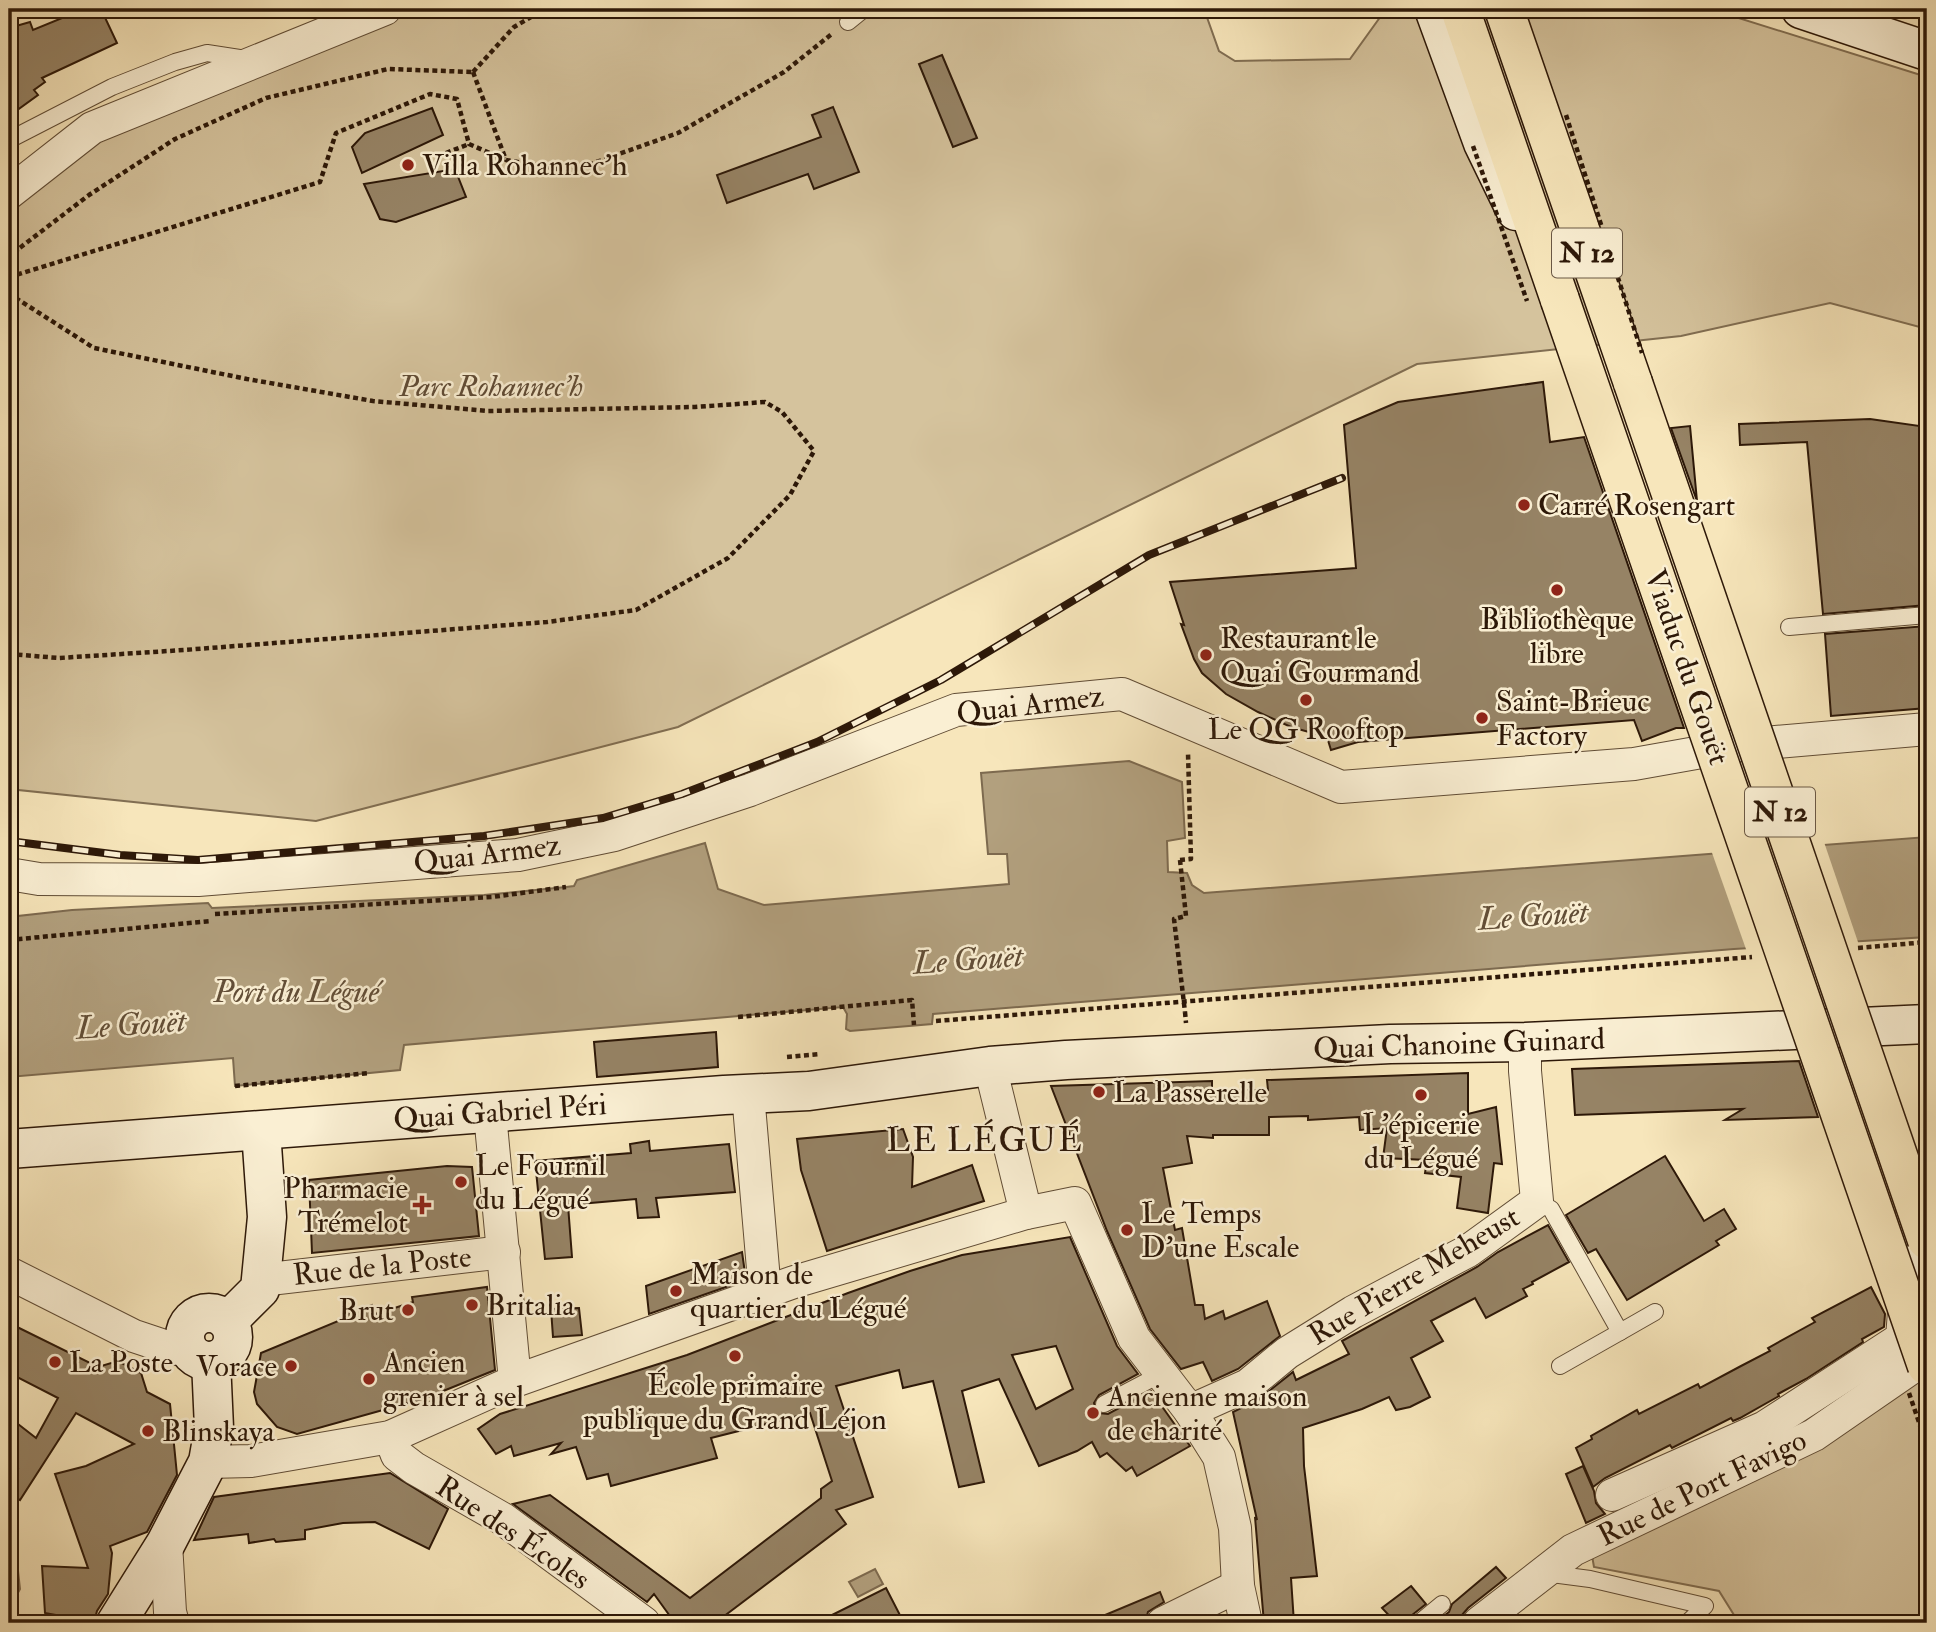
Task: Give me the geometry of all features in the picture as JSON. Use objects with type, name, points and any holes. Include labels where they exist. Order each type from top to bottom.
[{"type":"highway","name":"Viaduc du Gouët","points":[[1460,9],[1927,1366]]},
{"type":"highway","name":"Viaduc du Gouët","points":[[1504,9],[1927,1240]]},
{"type":"street","points":[[9,193],[92,128],[384,9]]},
{"type":"street","points":[[1434,9],[1483,143],[1560,300]]},
{"type":"street","points":[[1801,9],[1927,51]]},
{"type":"street","name":"Quai Armez","points":[[9,874],[39,879],[198,880],[518,855],[614,835],[688,811],[750,790],[956,710],[1122,694],[1341,787],[1634,764],[1741,745],[1927,729]]},
{"type":"street","name":"Quai Chanoine Guinard","points":[[990,1066],[1390,1044],[1525,1042],[1927,1024]]},
{"type":"street","name":"Rue Pierre Meheust","points":[[1190,1411],[1248,1385],[1287,1353],[1353,1312],[1468,1251],[1537,1201],[1525,1071],[1525,1042]]},
{"type":"street","points":[[990,1066],[1026,1213]]},
{"type":"street","name":"Quai Gabriel Péri","points":[[9,1149],[809,1091],[990,1066]]},
{"type":"street","points":[[748,1094],[765,1292]]},
{"type":"street","points":[[490,1114],[515,1381]]},
{"type":"street","points":[[9,1273],[134,1336],[173,1349],[226,1354],[233,1340],[233,1332],[225,1318],[236,1313],[260,1289],[267,1217],[261,1131]]},
{"type":"street","points":[[1612,1495],[1765,1427],[1902,1338],[1912,1208],[1927,1183]]},
{"type":"street","points":[[208,1462],[251,1461],[390,1437],[515,1381],[765,1292],[1026,1213],[1075,1203],[1134,1338],[1190,1411],[1219,1457],[1235,1528],[1238,1586],[1246,1623]]},
{"type":"street","name":"Rue de la Poste","points":[[261,1280],[503,1252]]},
{"type":"street","points":[[116,1623],[166,1543],[208,1462],[214,1428],[199,1353]]},
{"type":"street","name":"Rue de Port Favigo","points":[[1479,1623],[1573,1550],[1814,1435],[1927,1357]]},
{"type":"street","name":"Rue des Écoles","points":[[390,1437],[397,1455],[414,1468],[503,1519],[644,1623]]},
{"type":"street","points":[[166,1543],[173,1623]]},
{"type":"street","points":[[1163,1623],[1238,1586]]},
{"type":"lane","points":[[848,22],[864,9]]},
{"type":"lane","points":[[1251,9],[1308,9]]},
{"type":"lane","points":[[9,140],[112,87],[175,62],[206,53],[260,61]]},
{"type":"lane","points":[[1789,627],[1927,615]]},
{"type":"lane","points":[[1537,1201],[1551,1209],[1620,1332]]},
{"type":"lane","points":[[1560,1366],[1655,1312]]},
{"type":"lane","points":[[1104,1404],[1161,1374]]},
{"type":"lane","points":[[1542,1573],[1590,1579],[1705,1605],[1687,1623]]},
{"type":"lane","points":[[1419,1623],[1443,1604]]},
{"type":"path","points":[[9,654],[59,658],[547,622],[636,610],[728,558],[790,495],[814,451],[782,412],[765,402],[695,407],[488,411],[373,401],[94,348],[11,295],[11,276],[17,250],[89,195],[175,139],[266,98],[388,69],[473,72],[514,27],[545,9]]},
{"type":"path","points":[[446,153],[469,144],[506,160],[570,171],[678,133],[785,72],[848,22],[822,9]]},
{"type":"path","points":[[473,72],[506,160]]},
{"type":"path","points":[[11,276],[320,182],[336,133],[430,94],[457,99],[469,144]]},
{"type":"path","points":[[1185,1012],[1174,919],[1186,916],[1180,860],[1191,859],[1187,721]]},
{"type":"path","points":[[215,914],[492,897],[566,887]]},
{"type":"path","points":[[9,940],[211,921]]},
{"type":"path","points":[[1846,949],[1927,942]]},
{"type":"path","points":[[936,1021],[1764,956]]},
{"type":"path","points":[[738,1017],[912,1000],[914,1025]]},
{"type":"path","points":[[235,1086],[370,1073]]},
{"type":"green space","name":"Parc Rohannec'h","points":[[417,9],[1204,9],[1219,51],[1235,61],[1350,59],[1386,9],[1710,9],[1927,77],[1927,329],[1830,303],[1681,336],[1417,364],[678,727],[316,821],[9,789],[9,207],[106,132]]},
{"type":"green space","points":[[1927,1369],[1927,1623],[1739,1623],[1719,1591],[1594,1567],[1591,1550]]},
{"type":"green space","points":[[9,1489],[20,1589],[9,1609]]},
{"type":"water","name":"Port du Légué","points":[[1129,761],[1182,782],[1185,838],[1167,841],[1168,872],[1187,873],[1192,885],[1204,893],[1927,837],[1927,937],[1734,949],[933,1014],[932,1024],[850,1031],[846,1029],[847,1014],[843,1007],[404,1045],[400,1070],[235,1086],[233,1058],[9,1077],[9,917],[72,910],[208,903],[212,908],[484,895],[566,887],[574,886],[577,880],[705,843],[718,889],[764,905],[1009,884],[1007,854],[988,854],[981,773]]},
{"type":"water","points":[[875,1569],[883,1584],[858,1597],[849,1582]]},
{"type":"pier","points":[[1824,842],[1859,945],[1747,952],[1711,850]]},
{"type":"building","points":[[84,9],[101,9],[117,43],[42,78],[45,82],[34,90],[38,95],[9,116],[9,28],[30,22],[33,30]]},
{"type":"building","points":[[942,55],[977,138],[953,147],[919,64]]},
{"type":"building","points":[[833,107],[859,172],[814,189],[808,174],[727,203],[717,175],[821,137],[812,115]]},
{"type":"building","points":[[432,108],[443,135],[362,173],[352,147],[365,133]]},
{"type":"building","points":[[455,169],[466,197],[396,222],[380,219],[364,184]]},
{"type":"building","name":"Carré Rosengart","points":[[1543,382],[1550,442],[1584,437],[1684,728],[1676,728],[1642,741],[1634,720],[1358,742],[1331,750],[1327,737],[1291,727],[1258,712],[1226,694],[1202,673],[1181,624],[1184,625],[1170,582],[1356,568],[1344,425],[1398,402]]},
{"type":"building","points":[[1870,419],[1927,427],[1927,605],[1823,614],[1807,442],[1740,445],[1739,424]]},
{"type":"building","points":[[1690,426],[1697,501],[1671,428]]},
{"type":"building","points":[[1927,626],[1927,708],[1831,716],[1825,634]]},
{"type":"building","points":[[716,1032],[718,1067],[597,1077],[594,1042]]},
{"type":"building","points":[[1799,1061],[1818,1117],[1725,1120],[1743,1109],[1575,1115],[1572,1069]]},
{"type":"building","points":[[1468,1073],[1468,1114],[1496,1107],[1502,1164],[1494,1163],[1488,1213],[1457,1208],[1461,1177],[1425,1173],[1427,1160],[1383,1158],[1387,1128],[1360,1130],[1359,1117],[1308,1120],[1308,1116],[1269,1117],[1269,1135],[1213,1135],[1213,1138],[1187,1136],[1192,1163],[1163,1168],[1175,1230],[1182,1228],[1195,1305],[1203,1305],[1205,1319],[1223,1311],[1225,1319],[1267,1301],[1280,1336],[1238,1369],[1212,1381],[1203,1362],[1181,1369],[1150,1329],[1107,1231],[1051,1086],[1212,1081],[1212,1090],[1268,1090],[1267,1080]]},
{"type":"building","points":[[903,1129],[913,1157],[912,1187],[972,1165],[984,1201],[827,1251],[801,1170],[797,1139]]},
{"type":"building","points":[[649,1141],[650,1151],[729,1144],[735,1192],[656,1198],[659,1217],[638,1218],[636,1199],[568,1205],[572,1257],[545,1259],[535,1161],[631,1153],[630,1144]]},
{"type":"building","points":[[1665,1156],[1704,1221],[1724,1209],[1736,1229],[1716,1241],[1719,1245],[1627,1300],[1596,1249],[1588,1253],[1566,1215]]},
{"type":"building","points":[[447,1166],[472,1167],[479,1236],[312,1253],[309,1180]]},
{"type":"building","points":[[1548,1225],[1569,1262],[1523,1289],[1527,1296],[1486,1318],[1475,1298],[1431,1321],[1443,1341],[1411,1358],[1430,1397],[1410,1407],[1396,1410],[1389,1397],[1362,1409],[1303,1428],[1304,1466],[1317,1576],[1291,1578],[1294,1623],[1264,1623],[1255,1517],[1257,1520],[1233,1412],[1259,1399],[1293,1372],[1296,1380],[1349,1354],[1342,1341]]},
{"type":"building","points":[[1070,1237],[1117,1346],[1138,1374],[1099,1395],[1094,1403],[1095,1409],[1099,1413],[1108,1414],[1151,1391],[1190,1446],[1137,1476],[1132,1467],[1126,1471],[1107,1453],[1100,1457],[1092,1442],[1039,1466],[999,1379],[962,1391],[984,1482],[959,1487],[933,1381],[903,1388],[899,1370],[836,1386],[873,1497],[836,1510],[846,1524],[715,1623],[675,1623],[654,1594],[647,1602],[513,1504],[550,1495],[690,1598],[821,1498],[821,1489],[832,1481],[810,1413],[711,1438],[717,1458],[611,1486],[608,1474],[587,1479],[576,1447],[551,1454],[561,1443],[514,1456],[511,1446],[496,1454],[478,1429],[500,1414],[687,1355],[848,1293],[962,1255]],"holes":[[[1056,1346],[1073,1389],[1036,1409],[1012,1355]]]},
{"type":"building","points":[[742,1252],[746,1280],[649,1314],[646,1286]]},
{"type":"building","points":[[487,1287],[495,1370],[426,1398],[297,1434],[277,1427],[257,1404],[254,1392],[261,1353],[372,1305],[376,1314],[413,1302],[412,1297]]},
{"type":"building","points":[[1871,1287],[1885,1314],[1884,1327],[1862,1339],[1863,1342],[1806,1379],[1740,1418],[1733,1421],[1731,1418],[1672,1448],[1670,1445],[1605,1478],[1593,1487],[1576,1448],[1592,1439],[1591,1436],[1637,1410],[1639,1414],[1698,1384],[1700,1388],[1770,1351],[1768,1348],[1815,1322],[1812,1318]]},
{"type":"building","points":[[579,1308],[582,1335],[553,1337],[551,1309]]},
{"type":"building","points":[[9,1323],[98,1367],[118,1361],[141,1373],[147,1392],[170,1404],[177,1475],[147,1532],[110,1546],[112,1553],[108,1594],[97,1611],[94,1622],[45,1613],[42,1566],[88,1568],[55,1474],[86,1466],[134,1444],[76,1413],[20,1500],[9,1493],[9,1485],[18,1469],[9,1462],[9,1417],[36,1438],[58,1398],[9,1373]]},
{"type":"building","points":[[1583,1466],[1596,1503],[1605,1514],[1586,1523],[1566,1474]]},
{"type":"building","points":[[390,1473],[448,1509],[429,1549],[375,1522],[343,1523],[305,1530],[305,1539],[276,1542],[274,1539],[249,1543],[248,1534],[194,1540],[214,1497]]},
{"type":"building","points":[[1496,1567],[1506,1578],[1468,1608],[1462,1615],[1461,1623],[1435,1623],[1449,1612],[1452,1604]]},
{"type":"building","points":[[1411,1586],[1426,1604],[1412,1615],[1409,1623],[1396,1623],[1382,1608]]},
{"type":"building","points":[[886,1588],[904,1623],[816,1623]]},
{"type":"building","points":[[1160,1592],[1164,1602],[1148,1612],[1145,1623],[1086,1623]]},
{"type":"railway","points":[[9,841],[120,855],[198,860],[484,836],[603,818],[682,794],[817,742],[941,680],[1149,555],[1342,478]]},
{"type":"place","name":"Villa Rohannec'h","points":[[408,165]]},
{"type":"place","name":"Carré Rosengart","points":[[1524,505]]},
{"type":"place","name":"Bibliothèque libre","points":[[1557,590]]},
{"type":"place","name":"Restaurant le Quai Gourmand","points":[[1206,655]]},
{"type":"place","name":"Le QG Rooftop","points":[[1306,700]]},
{"type":"place","name":"Saint-Brieuc Factory","points":[[1482,718]]},
{"type":"place","name":"La Passerelle","points":[[1099,1092]]},
{"type":"place","name":"L'épicerie du Légué","points":[[1421,1095]]},
{"type":"place","name":"Le Fournil du Légué","points":[[461,1182]]},
{"type":"place","name":"Pharmacie Trémelot","points":[[422,1205]]},
{"type":"place","name":"Le Temps D'une Escale","points":[[1127,1230]]},
{"type":"place","name":"Maison de quartier du Légué","points":[[676,1291]]},
{"type":"place","name":"Britalia","points":[[472,1305]]},
{"type":"place","name":"Brut","points":[[408,1310]]},
{"type":"place","name":"École primaire publique du Grand Léjon","points":[[735,1356]]},
{"type":"place","name":"La Poste","points":[[55,1362]]},
{"type":"place","name":"Vorace","points":[[291,1366]]},
{"type":"place","name":"Ancien grenier à sel","points":[[369,1379]]},
{"type":"place","name":"Ancienne maison de charité","points":[[1093,1413]]},
{"type":"place","name":"Blinskaya","points":[[148,1431]]},
{"type":"district","name":"LE LÉGUÉ","points":[[985,1140]]},
{"type":"water label","name":"Le Gouët","points":[[1533,916]]},
{"type":"water label","name":"Le Gouët","points":[[968,960]]},
{"type":"water label","name":"Le Gouët","points":[[131,1025]]}]
